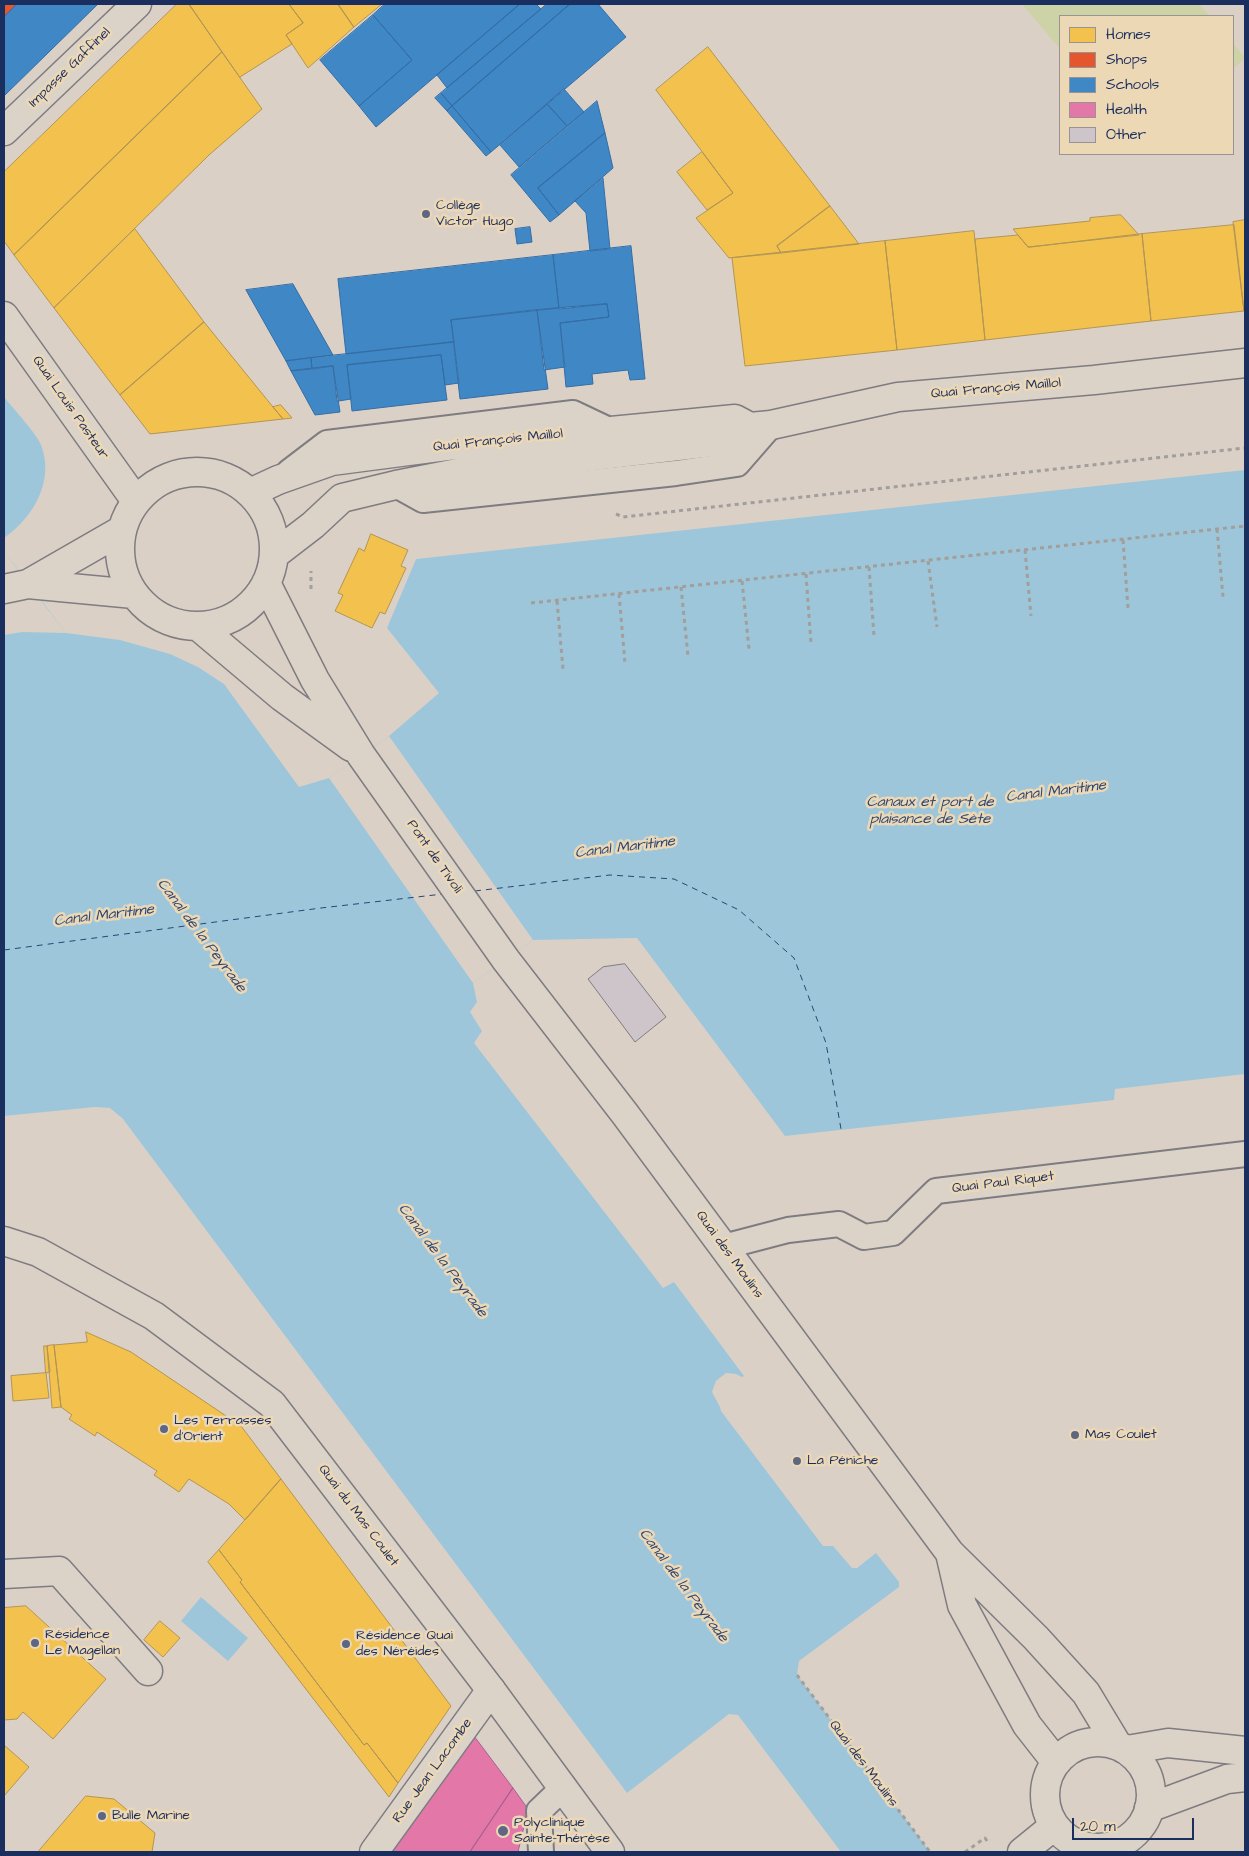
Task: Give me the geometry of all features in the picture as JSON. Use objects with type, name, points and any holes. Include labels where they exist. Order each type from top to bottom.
[{"type":"main road","name":"Impasse Gaffinel","points":[[4,131],[137,4]]},
{"type":"main road","name":"Quai Louis Pasteur","points":[[4,316],[136,501]]},
{"type":"main road","name":"Quai François Maillol","points":[[274,555],[313,525],[342,498],[396,485],[473,470],[738,439],[760,426],[898,397],[1094,380],[1245,363]]},
{"type":"main road","name":"Quai François Maillol","points":[[250,493],[278,480],[341,460],[523,436],[611,431],[735,419],[760,426]]},
{"type":"main road","points":[[204,472],[228,478],[250,493],[264,511],[272,533],[274,555],[266,583],[255,600],[239,614],[220,623],[200,627],[174,624],[152,612],[134,594],[122,567],[120,552],[122,530],[127,515],[136,501],[155,484],[178,474],[187,473],[204,472]]},
{"type":"main road","points":[[16,586],[122,530]]},
{"type":"main road","points":[[266,583],[315,680],[361,755]]},
{"type":"main road","points":[[16,586],[134,594]]},
{"type":"main road","points":[[200,627],[282,697],[361,755]]},
{"type":"main road","name":"Pont de Tivoli","points":[[361,755],[506,960]]},
{"type":"main road","name":"Quai des Moulins","points":[[506,960],[625,1114],[950,1553]]},
{"type":"main road","name":"Quai du Mas Coulet","points":[[4,1240],[38,1252],[154,1316],[272,1404],[491,1690],[610,1852]]},
{"type":"main road","points":[[950,1553],[1036,1638],[1086,1693],[1122,1748],[1139,1762],[1147,1776],[1151,1792],[1145,1817],[1146,1852]]},
{"type":"main road","points":[[950,1553],[962,1605],[1027,1725],[1056,1762]]},
{"type":"main road","points":[[4,1574],[59,1571],[148,1671]]},
{"type":"main road","name":"Rue Jean Lacombe","points":[[374,1852],[491,1690]]},
{"type":"main road","points":[[1245,1751],[1168,1743],[1122,1748],[1104,1742],[1091,1742],[1077,1746],[1056,1762],[1048,1777],[1045,1794],[1047,1810],[1054,1826],[1066,1838],[1081,1845],[1097,1848],[1114,1846],[1129,1838],[1145,1817],[1228,1779],[1245,1776]]},
{"type":"main road","points":[[1022,1852],[1054,1826]]},
{"type":"lane","name":"Quai Paul Riquet","points":[[723,1247],[788,1230],[839,1224],[864,1237],[893,1233],[936,1191],[1245,1154]]},
{"type":"lane","points":[[542,1852],[539,1811],[564,1787]]},
{"type":"path","points":[[615,514],[623,517],[1245,448]]},
{"type":"path","points":[[531,603],[1245,526]]},
{"type":"path","points":[[1217,529],[1223,597]]},
{"type":"path","points":[[1123,540],[1128,608]]},
{"type":"path","points":[[1026,550],[1031,616]]},
{"type":"path","points":[[928,560],[937,627]]},
{"type":"path","points":[[869,567],[874,636]]},
{"type":"path","points":[[311,569],[311,593]]},
{"type":"path","points":[[806,574],[811,643]]},
{"type":"path","points":[[742,581],[749,649]]},
{"type":"path","points":[[681,587],[688,656]]},
{"type":"path","points":[[619,594],[625,663]]},
{"type":"path","points":[[557,601],[563,669]]},
{"type":"path","name":"Quai des Moulins","points":[[797,1675],[930,1852]]},
{"type":"path","points":[[965,1852],[985,1838],[990,1845]]},
{"type":"green space","points":[[1022,4],[1199,4],[1209,15],[1059,15],[1059,48]]},
{"type":"green space","points":[[1234,44],[1245,58],[1234,68]]},
{"type":"water","points":[[4,397],[39,440],[45,459],[45,472],[39,498],[24,520],[4,538]]},
{"type":"water","name":"Canaux et port de plaisance de Sète","points":[[1245,470],[1245,1074],[1115,1089],[1114,1100],[785,1136],[637,938],[533,940],[473,983],[477,1002],[470,1012],[482,1031],[474,1043],[663,1288],[674,1282],[744,1376],[726,1373],[716,1381],[712,1392],[721,1411],[823,1546],[833,1546],[852,1568],[857,1568],[876,1553],[899,1582],[899,1587],[799,1661],[797,1675],[930,1852],[841,1852],[738,1715],[729,1714],[627,1793],[123,1119],[110,1108],[95,1107],[4,1116],[4,551],[66,633],[120,640],[170,654],[198,667],[224,684],[299,787],[329,778],[389,736],[439,693],[387,628],[416,559]]},
{"type":"water","points":[[201,1597],[248,1638],[228,1661],[181,1621]]},
{"type":"pier","points":[[4,551],[66,633],[22,632],[4,635]]},
{"type":"pier","points":[[389,736],[533,940],[473,983],[329,778]]},
{"type":"pier","points":[[985,1838],[995,1852],[965,1852]]},
{"type":"building: Homes","points":[[177,4],[189,4],[222,52],[14,255],[4,241],[4,172]]},
{"type":"building: Homes","points":[[189,4],[289,4],[303,23],[286,35],[292,44],[240,77]]},
{"type":"building: Homes","points":[[289,4],[338,4],[354,27],[308,68],[286,35],[303,23]]},
{"type":"building: Homes","points":[[338,4],[382,4],[354,27]]},
{"type":"building: Homes","points":[[708,47],[830,206],[777,246],[781,253],[729,258],[696,218],[733,193],[656,90]]},
{"type":"building: Homes","points":[[222,52],[262,109],[209,155],[54,308],[14,255]]},
{"type":"building: Homes","points":[[702,152],[733,193],[707,210],[677,172]]},
{"type":"building: Homes","points":[[830,206],[859,244],[781,253],[777,246]]},
{"type":"building: Homes","points":[[1121,215],[1139,235],[1028,247],[1013,229],[1090,221],[1090,218]]},
{"type":"building: Homes","points":[[1245,220],[1245,311],[1244,311],[1233,222]]},
{"type":"building: Homes","points":[[1234,225],[1244,311],[1151,321],[1142,234]]},
{"type":"building: Homes","points":[[135,229],[204,322],[120,395],[54,308]]},
{"type":"building: Homes","points":[[974,231],[985,340],[897,350],[885,241]]},
{"type":"building: Homes","points":[[1142,234],[1151,321],[985,340],[975,239],[1018,235],[1028,247]]},
{"type":"building: Homes","points":[[885,241],[897,350],[745,366],[732,258]]},
{"type":"building: Homes","points":[[204,322],[283,419],[150,434],[120,395]]},
{"type":"building: Homes","points":[[281,405],[292,418],[283,419],[273,407]]},
{"type":"building: Homes","points":[[371,534],[408,550],[401,566],[406,568],[385,614],[380,612],[372,628],[335,611],[343,595],[338,593],[359,548],[364,551]]},
{"type":"building: Homes","name":"Les Terrasses d'Orient","points":[[86,1332],[131,1352],[241,1426],[281,1479],[245,1520],[229,1504],[189,1479],[179,1492],[154,1475],[157,1471],[97,1432],[95,1436],[69,1419],[72,1415],[61,1407],[54,1345],[87,1342]]},
{"type":"building: Homes","points":[[54,1345],[61,1407],[52,1408],[47,1346]]},
{"type":"building: Homes","points":[[44,1346],[47,1346],[50,1372],[46,1373]]},
{"type":"building: Homes","points":[[46,1373],[49,1398],[13,1401],[11,1376]]},
{"type":"building: Homes","name":"Résidence Quai des Néréides","points":[[281,1479],[451,1706],[398,1783],[367,1743],[364,1745],[240,1582],[242,1580],[219,1550]]},
{"type":"building: Homes","points":[[219,1550],[242,1580],[240,1582],[364,1745],[367,1743],[398,1783],[389,1797],[208,1562]]},
{"type":"building: Homes","name":"Résidence Le Magellan","points":[[26,1606],[106,1679],[53,1739],[23,1712],[17,1719],[4,1720],[4,1608]]},
{"type":"building: Homes","points":[[160,1621],[180,1638],[163,1657],[144,1640]]},
{"type":"building: Homes","points":[[4,1745],[29,1767],[4,1796]]},
{"type":"building: Homes","name":"Bulle Marine","points":[[86,1796],[114,1799],[155,1833],[152,1852],[38,1852]]},
{"type":"building: Shops","points":[[4,4],[17,4],[4,17]]},
{"type":"building: Schools","points":[[17,4],[98,4],[4,96],[4,17]]},
{"type":"building: Schools","points":[[385,4],[520,4],[376,127],[359,106],[412,60],[373,15]]},
{"type":"building: Schools","points":[[520,4],[536,4],[541,9],[447,88],[437,75]]},
{"type":"building: Schools","points":[[547,4],[570,4],[452,106],[441,93]]},
{"type":"building: Schools","points":[[570,4],[598,4],[626,37],[491,152],[452,106]]},
{"type":"building: Schools","points":[[373,15],[412,60],[359,106],[320,60]]},
{"type":"building: Schools","points":[[564,89],[584,112],[567,126],[547,104]]},
{"type":"building: Schools","points":[[441,93],[452,106],[447,111],[435,98]]},
{"type":"building: Schools","points":[[597,101],[605,133],[538,188],[559,215],[550,222],[511,175]]},
{"type":"building: Schools","points":[[547,104],[567,126],[519,167],[500,145]]},
{"type":"building: Schools","points":[[452,106],[491,152],[486,156],[447,111]]},
{"type":"building: Schools","points":[[605,133],[613,168],[559,215],[538,188]]},
{"type":"building: Schools","points":[[603,178],[610,249],[590,251],[586,213],[575,201]]},
{"type":"building: Schools","points":[[530,227],[532,242],[517,244],[515,229]]},
{"type":"building: Schools","points":[[631,246],[645,379],[630,380],[628,370],[592,374],[593,384],[566,387],[560,323],[609,317],[607,304],[559,309],[553,255]]},
{"type":"building: Schools","points":[[553,255],[559,308],[451,320],[454,342],[346,354],[338,279]]},
{"type":"building: Schools","points":[[293,284],[333,355],[286,361],[246,290]]},
{"type":"building: Schools","points":[[607,304],[609,317],[560,323],[565,367],[544,370],[537,310]]},
{"type":"building: Schools","points":[[537,310],[548,389],[460,399],[451,320]]},
{"type":"building: Schools","points":[[454,342],[459,383],[445,385],[441,355],[347,365],[351,399],[337,401],[333,366],[312,369],[311,358]]},
{"type":"building: Schools","points":[[441,355],[447,400],[352,411],[347,365]]},
{"type":"building: Schools","points":[[311,358],[312,369],[291,371],[286,361]]},
{"type":"building: Schools","points":[[333,366],[340,412],[315,415],[291,371]]},
{"type":"building: Health","points":[[471,1732],[513,1788],[470,1852],[389,1852]]},
{"type":"building: Health","name":"Polyclinique Sainte-Thérèse","points":[[513,1788],[528,1809],[518,1852],[470,1852]]},
{"type":"building: Other","points":[[625,964],[666,1017],[635,1042],[588,979],[603,967]]},
{"type":"ferry route","points":[[475,891],[610,875],[674,879],[739,910],[794,958],[826,1043],[841,1129]]},
{"type":"ferry route","points":[[4,950],[321,908],[443,894]]},
{"type":"place","name":"Collège Victor Hugo","points":[[426,214]]},
{"type":"place","name":"Les Terrasses d'Orient","points":[[164,1429]]},
{"type":"place","name":"Mas Coulet","points":[[1075,1435]]},
{"type":"place","name":"La Péniche","points":[[797,1461]]},
{"type":"place","name":"Résidence Le Magellan","points":[[35,1643]]},
{"type":"place","name":"Résidence Quai des Néréides","points":[[346,1644]]},
{"type":"place","name":"Bulle Marine","points":[[102,1816]]},
{"type":"place","name":"Polyclinique Sainte-Thérèse","points":[[503,1831]]},
{"type":"water label","name":"Canal Maritime","points":[[1056,792]]},
{"type":"water label","name":"Canal Maritime","points":[[625,848]]},
{"type":"water label","name":"Canal Maritime","points":[[104,916]]},
{"type":"water label","name":"Canal de la Peyrade","points":[[201,936]]},
{"type":"water label","name":"Canal de la Peyrade","points":[[442,1261]]},
{"type":"water label","name":"Canal de la Peyrade","points":[[683,1586]]}]
